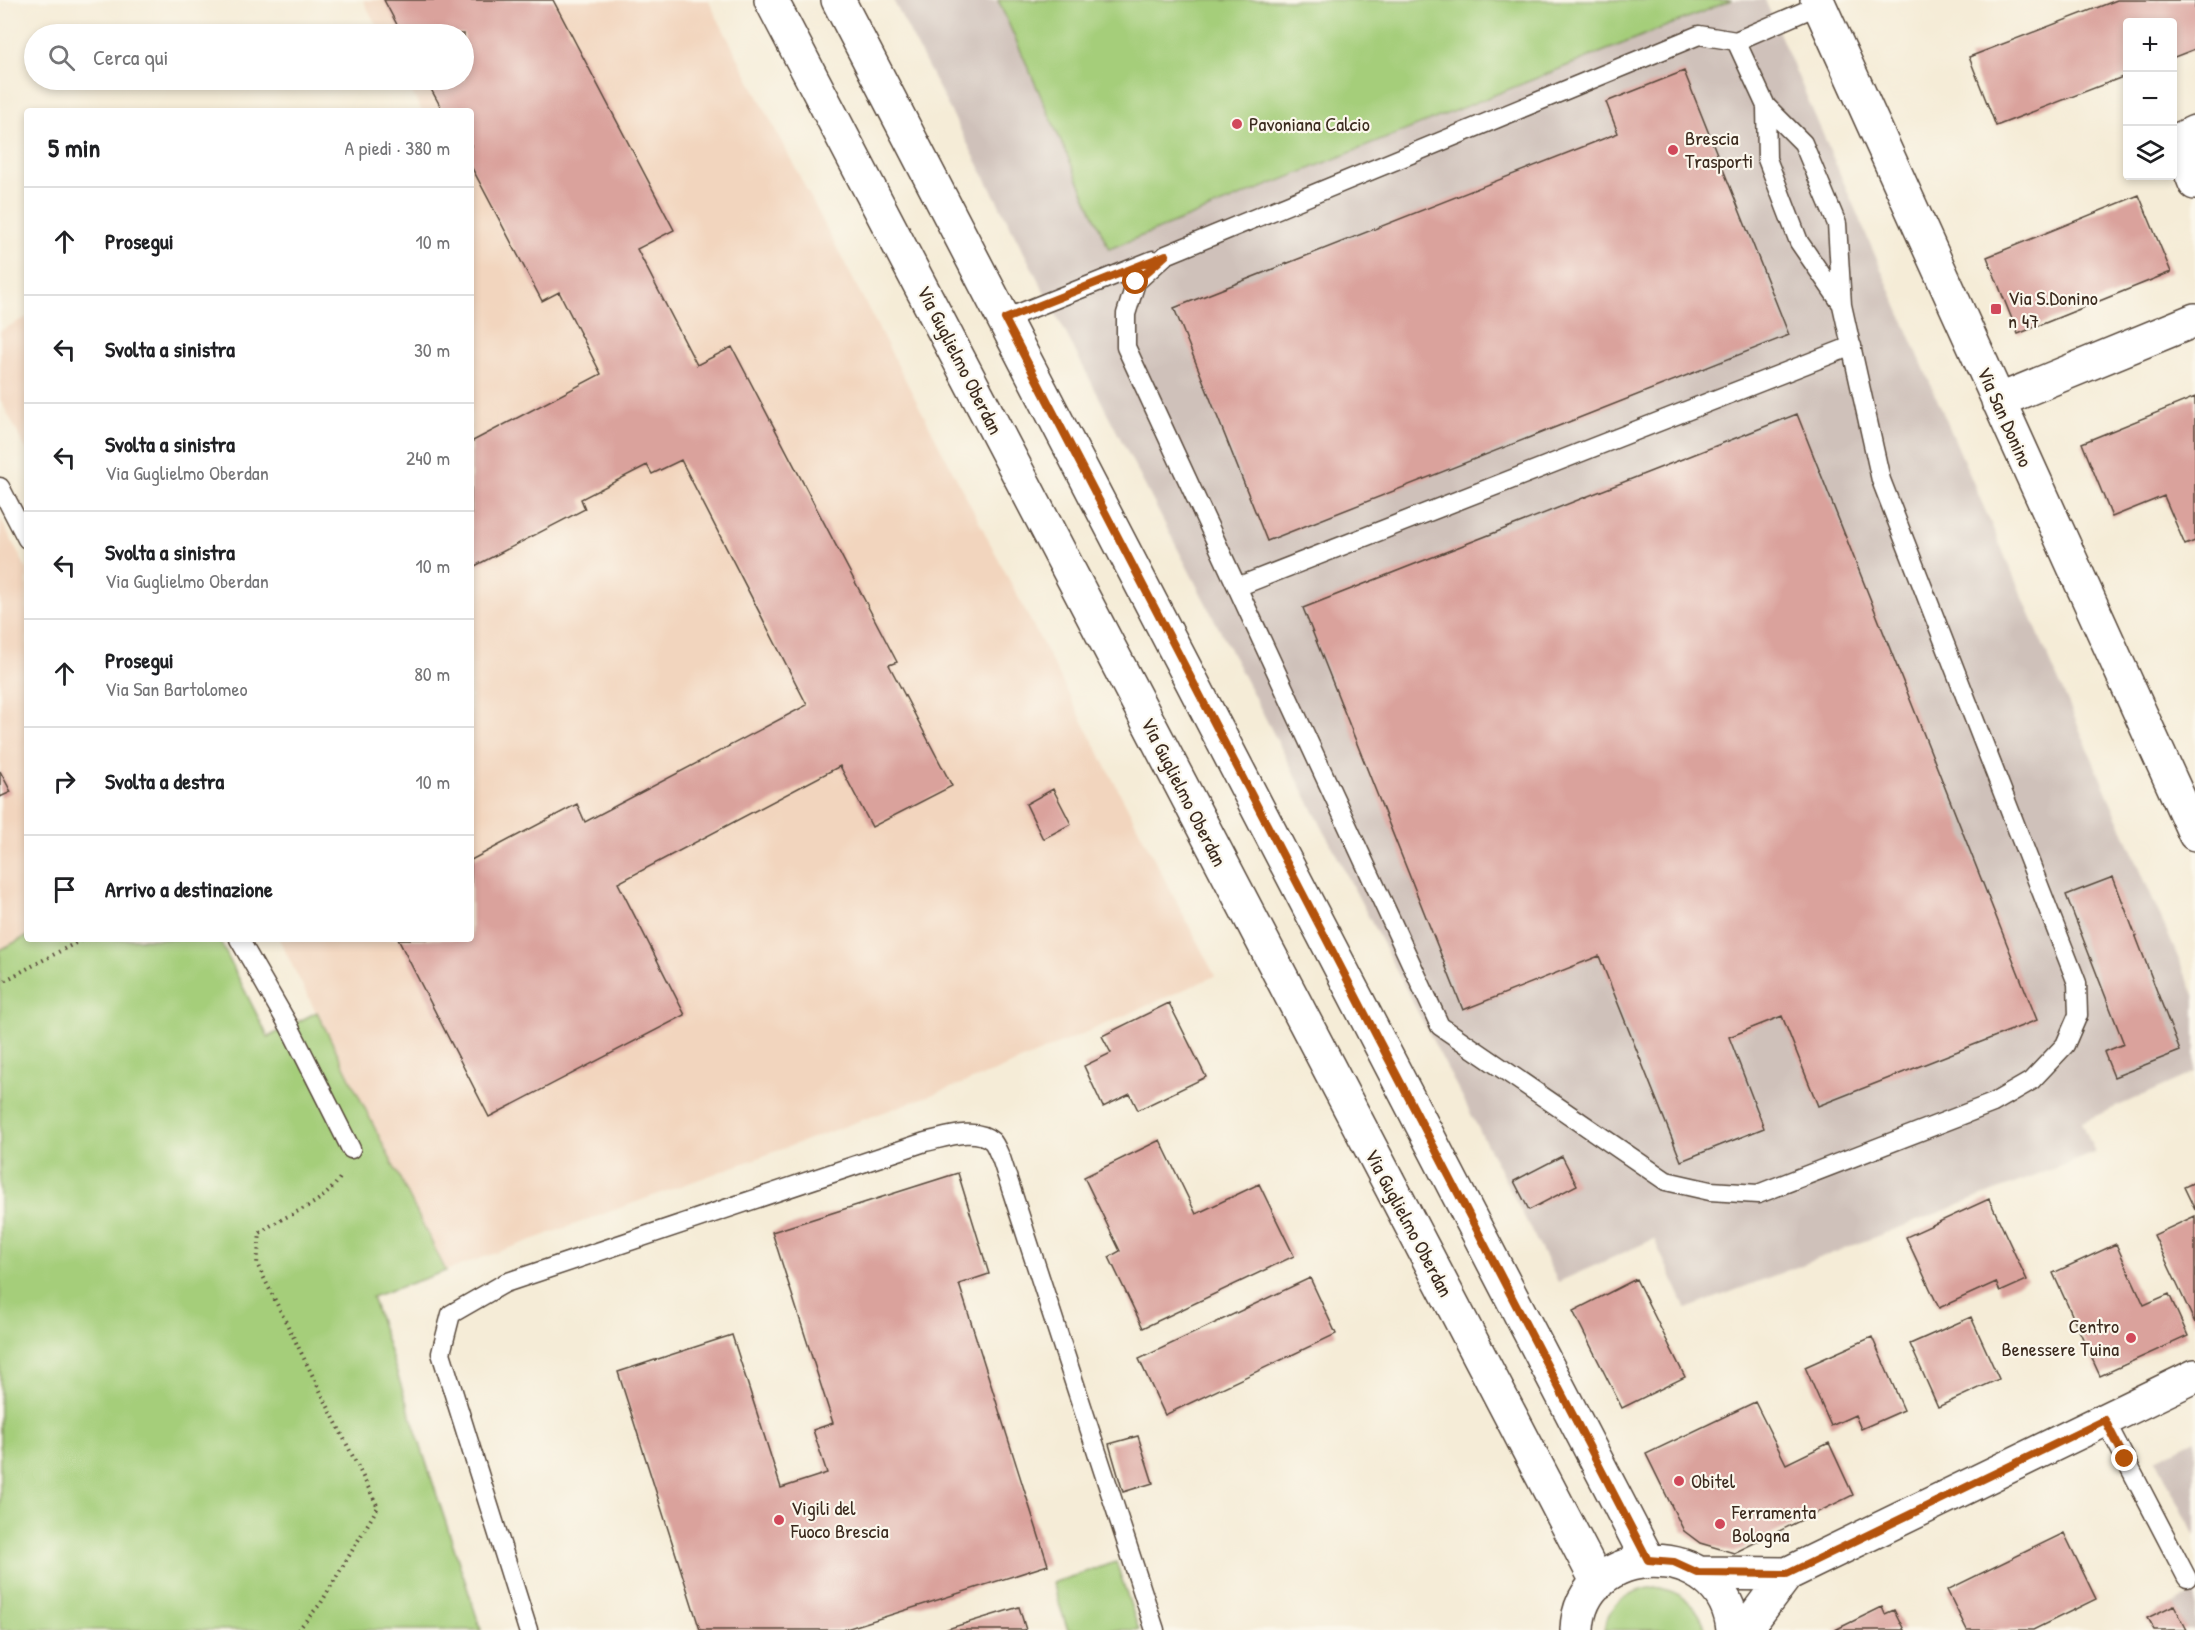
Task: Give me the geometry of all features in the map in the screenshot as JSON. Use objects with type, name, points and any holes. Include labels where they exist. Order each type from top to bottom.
[{"type":"main road","name":"Via Guglielmo Oberdan","points":[[771,0],[1598,1583]]},
{"type":"main road","points":[[838,0],[1648,1560]]},
{"type":"main road","name":"Via San Donino","points":[[1822,2],[1998,401],[2195,834]]},
{"type":"main road","points":[[2195,132],[2178,140],[2195,183]]},
{"type":"main road","points":[[1998,401],[2195,320]]},
{"type":"main road","points":[[1698,1573],[1787,1574],[2195,1376]]},
{"type":"main road","points":[[1576,1628],[1584,1602],[1598,1583],[1630,1563],[1648,1560],[1674,1562],[1698,1573],[1714,1586],[1726,1604],[1733,1630]]},
{"type":"main road","points":[[1745,1630],[1787,1574]]},
{"type":"lane","points":[[1005,319],[1699,35],[1736,41],[1822,2]]},
{"type":"lane","points":[[1166,255],[1136,282],[1126,314],[1126,347],[1440,1026],[1666,1181],[1710,1191],[1758,1194],[1993,1102],[2031,1081],[2065,1045],[2079,1015],[2077,984],[1881,480],[1842,305],[1837,224],[1803,143],[1766,106],[1736,41]]},
{"type":"lane","points":[[1766,106],[1767,159],[1799,242],[1842,305]]},
{"type":"lane","points":[[1237,587],[1852,346]]},
{"type":"lane","points":[[0,487],[24,533]]},
{"type":"lane","points":[[241,942],[289,1026],[351,1149]]},
{"type":"lane","points":[[528,1630],[441,1353],[451,1314],[517,1280],[925,1142],[956,1135],[981,1134],[993,1142],[1001,1158],[1155,1630]]},
{"type":"lane","points":[[2105,1420],[2187,1578]]},
{"type":"path","points":[[0,983],[77,942]]},
{"type":"path","points":[[298,1630],[321,1603],[378,1507],[257,1264],[260,1233],[278,1219],[320,1202],[335,1186],[351,1149]]},
{"type":"shaded area","points":[[363,0],[708,0],[1215,976],[997,1071],[446,1271],[281,942],[474,942],[474,108],[420,108],[410,90],[474,90],[474,24],[376,24]]},
{"type":"shaded area","points":[[893,0],[998,0],[1109,248],[1732,0],[1765,0],[2195,997],[2195,1072],[2082,1122],[2095,1153],[1686,1309],[1654,1239],[1558,1282]]},
{"type":"shaded area","points":[[24,319],[24,445],[0,399],[0,331]]},
{"type":"shaded area","points":[[0,518],[24,564],[24,938],[0,950]]},
{"type":"shaded area","points":[[2195,1440],[2195,1536],[2156,1459]]},
{"type":"shaded area","points":[[2195,1593],[2195,1630],[2154,1630],[2147,1618]]},
{"type":"green space","name":"Pavoniana Calcio","points":[[998,0],[1732,0],[1109,249]]},
{"type":"green space","points":[[24,938],[24,942],[220,942],[268,1037],[317,1012],[446,1271],[372,1297],[481,1630],[0,1630],[0,950]]},
{"type":"green space","points":[[1116,1562],[1139,1630],[1068,1630],[1052,1583]]},
{"type":"green space","points":[[1655,1587],[1673,1592],[1687,1600],[1698,1613],[1706,1630],[1604,1630],[1615,1605],[1637,1591]]},
{"type":"building","points":[[384,0],[553,0],[674,230],[637,249],[697,365],[732,347],[897,662],[889,665],[952,786],[872,827],[840,766],[618,883],[685,1015],[489,1117],[400,942],[474,942],[474,858],[577,804],[585,822],[807,705],[681,460],[652,474],[647,465],[581,499],[585,509],[474,566],[474,440],[601,374],[559,292],[542,301],[474,172],[474,108],[441,108],[431,90],[474,90],[474,24],[397,24]]},
{"type":"building","points":[[2117,0],[2195,0],[2195,49],[2177,56],[2177,18],[2123,18],[2123,77],[1996,126],[1969,57]]},
{"type":"building","points":[[1684,71],[1789,335],[1267,541],[1174,308],[1618,133],[1606,102]]},
{"type":"building","points":[[2139,195],[2171,272],[2018,334],[1987,257]]},
{"type":"building","points":[[2195,397],[2195,541],[2185,545],[2164,496],[2112,517],[2082,443]]},
{"type":"building","points":[[1797,414],[2037,1020],[1818,1106],[1782,1016],[1729,1037],[1764,1128],[1681,1161],[1599,956],[1463,1010],[1303,608]]},
{"type":"building","points":[[0,771],[11,792],[0,797]]},
{"type":"building","points":[[1053,789],[1071,824],[1043,839],[1026,804]]},
{"type":"building","points":[[2113,877],[2180,1051],[2114,1077],[2104,1052],[2124,1044],[2066,895]]},
{"type":"building","points":[[1169,1003],[1206,1077],[1138,1110],[1130,1094],[1103,1107],[1084,1066],[1111,1053],[1102,1036]]},
{"type":"building","points":[[1160,1140],[1196,1214],[1259,1184],[1294,1256],[1143,1328],[1109,1257],[1120,1251],[1084,1177]]},
{"type":"building","points":[[1562,1156],[1577,1185],[1529,1210],[1514,1181]]},
{"type":"building","points":[[958,1173],[989,1274],[959,1284],[1048,1565],[843,1630],[700,1630],[618,1372],[732,1335],[781,1488],[827,1473],[813,1430],[833,1423],[772,1232]]},
{"type":"building","points":[[2195,1182],[2195,1210],[2184,1187]]},
{"type":"building","points":[[1989,1199],[2027,1280],[2000,1292],[1996,1282],[1939,1308],[1906,1237]]},
{"type":"building","points":[[2195,1216],[2195,1323],[2154,1235]]},
{"type":"building","points":[[2116,1244],[2144,1305],[2169,1294],[2188,1336],[2100,1376],[2053,1273]]},
{"type":"building","points":[[1310,1278],[1336,1334],[1165,1415],[1139,1359]]},
{"type":"building","points":[[1636,1279],[1685,1377],[1622,1408],[1573,1311]]},
{"type":"building","points":[[1971,1317],[1999,1379],[1938,1407],[1910,1344]]},
{"type":"building","points":[[1872,1337],[1904,1410],[1861,1429],[1855,1415],[1831,1426],[1805,1367]]},
{"type":"building","points":[[1755,1402],[1786,1464],[1829,1443],[1853,1495],[1734,1553],[1700,1543],[1684,1531],[1646,1454]]},
{"type":"building","points":[[1138,1436],[1153,1483],[1123,1492],[1109,1444]]},
{"type":"building","points":[[2064,1533],[2096,1599],[2033,1630],[1967,1630],[1947,1590]]},
{"type":"building","points":[[2174,1605],[2187,1630],[2154,1630],[2147,1618]]},
{"type":"building","points":[[1019,1607],[1026,1630],[947,1630],[947,1629]]},
{"type":"building","points":[[1882,1607],[1885,1614],[1894,1610],[1904,1630],[1835,1630]]},
{"type":"place","name":"Pavoniana Calcio","points":[[1237,124]]},
{"type":"place","name":"Brescia Trasporti","points":[[1673,150]]},
{"type":"place","name":"Via S.Donino n 47","points":[[1996,309]]},
{"type":"place","name":"Centro Benessere Tuina","points":[[2131,1338]]},
{"type":"place","name":"Obitel","points":[[1679,1481]]},
{"type":"place","name":"Vigili del Fuoco Brescia","points":[[779,1520]]},
{"type":"place","name":"Ferramenta Bologna","points":[[1720,1524]]},
{"type":"route","points":[[1136,282],[1166,255],[1005,319],[1648,1560],[1674,1562],[1698,1573],[1787,1574],[2105,1420],[2125,1459]]}]
